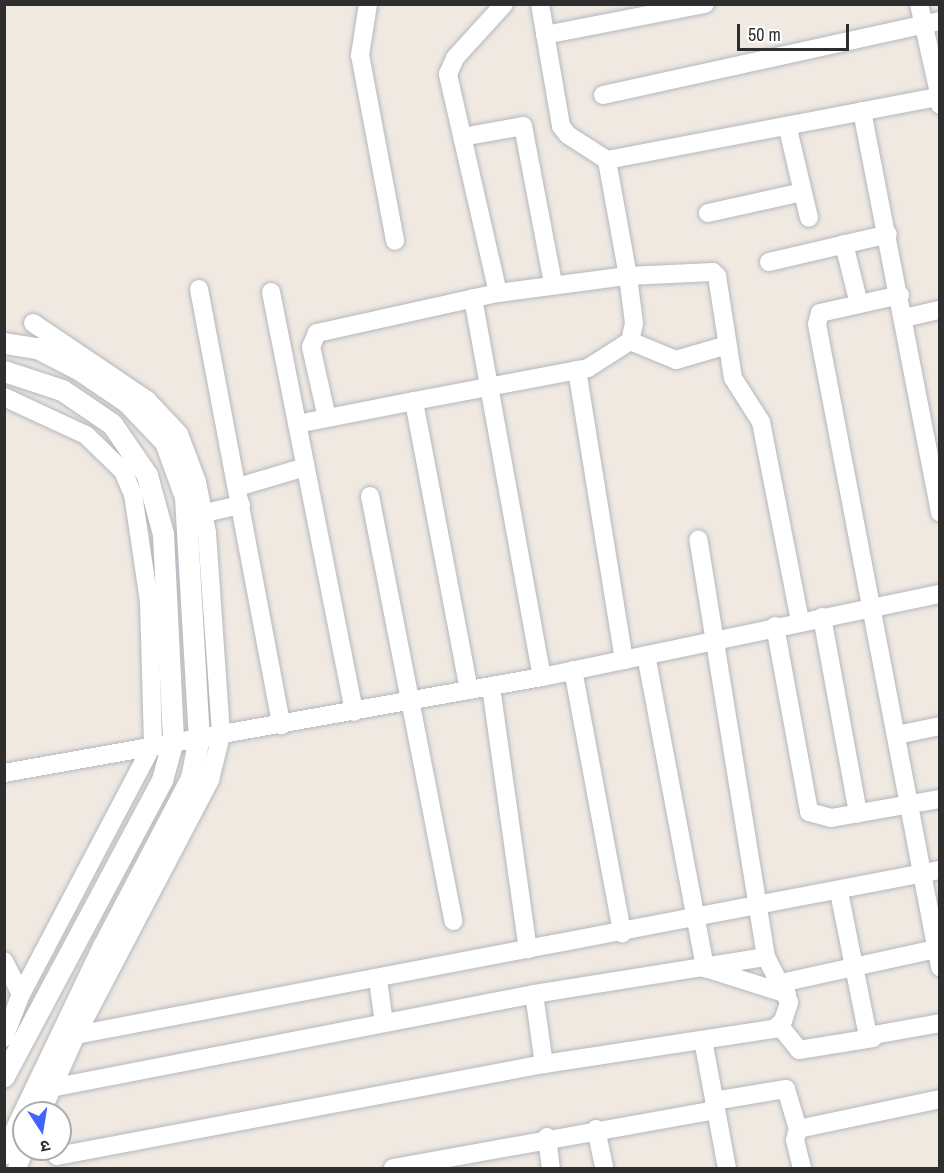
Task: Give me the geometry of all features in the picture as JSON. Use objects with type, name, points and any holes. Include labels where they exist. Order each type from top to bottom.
[{"type":"street","points":[[368,4],[360,55],[395,241]]},
{"type":"street","points":[[498,293],[462,136],[450,65],[504,4]]},
{"type":"street","points":[[540,4],[561,126],[568,135],[607,160],[788,129],[862,111],[939,100],[931,23],[919,4]]},
{"type":"street","points":[[545,35],[705,4]]},
{"type":"street","points":[[603,96],[931,23]]},
{"type":"street","points":[[862,111],[900,295],[939,510]]},
{"type":"street","points":[[462,136],[523,126],[553,284]]},
{"type":"street","points":[[788,129],[809,218]]},
{"type":"street","points":[[297,424],[577,370],[599,364],[630,341],[634,323],[607,160]]},
{"type":"street","points":[[708,213],[803,192]]},
{"type":"street","points":[[769,262],[888,234]]},
{"type":"street","points":[[844,244],[859,304]]},
{"type":"street","points":[[327,418],[311,347],[317,333],[473,298],[553,284],[628,276],[713,272],[736,388],[761,422],[800,621]]},
{"type":"street","points":[[199,289],[281,725]]},
{"type":"street","points":[[271,292],[354,712]]},
{"type":"street","points":[[900,295],[859,304],[817,318],[897,735],[908,805],[931,872],[939,967]]},
{"type":"street","points":[[473,298],[486,386],[542,677]]},
{"type":"street","points":[[904,318],[939,310]]},
{"type":"street","points":[[33,323],[165,416],[187,453],[205,513],[221,735],[210,780],[76,1035],[56,1087],[48,1101]]},
{"type":"street","points":[[630,341],[676,360],[727,345]]},
{"type":"street","points":[[4,344],[37,348],[127,402],[154,427],[174,459],[185,497],[190,542],[199,737],[190,778],[103,946],[4,1154]]},
{"type":"street","points":[[577,370],[624,660]]},
{"type":"street","points":[[4,1076],[162,780],[163,742],[165,552],[147,475],[112,424],[62,390],[14,373]]},
{"type":"street","points":[[4,398],[86,435],[118,465],[133,494],[149,602],[163,742],[21,994],[4,1038]]},
{"type":"street","points":[[414,401],[469,690]]},
{"type":"street","points":[[238,487],[305,467]]},
{"type":"street","points":[[370,496],[412,701],[453,921]]},
{"type":"street","points":[[205,513],[241,505]]},
{"type":"street","points":[[72,1155],[544,1064],[703,1040],[779,1025],[787,1013],[784,989],[766,957],[717,640],[698,539]]},
{"type":"street","points":[[4,773],[163,742],[281,725],[491,687],[822,616],[939,594]]},
{"type":"street","points":[[822,616],[858,814]]},
{"type":"street","points":[[775,626],[805,805],[813,817],[821,819],[858,814],[939,799]]},
{"type":"street","points":[[646,655],[705,968]]},
{"type":"street","points":[[573,670],[622,933]]},
{"type":"street","points":[[491,687],[528,949]]},
{"type":"street","points":[[897,735],[939,726]]},
{"type":"street","points":[[76,1035],[378,980],[528,949],[759,908],[931,872]]},
{"type":"street","points":[[839,892],[866,1029],[873,1038]]},
{"type":"street","points":[[705,968],[784,989],[853,964],[936,949]]},
{"type":"street","points":[[56,1087],[534,994],[766,957]]},
{"type":"street","points":[[4,961],[21,994]]},
{"type":"street","points":[[378,980],[384,1023]]},
{"type":"street","points":[[534,994],[544,1064]]},
{"type":"street","points":[[779,1025],[799,1050],[873,1038],[939,1023]]},
{"type":"street","points":[[703,1040],[728,1168]]},
{"type":"street","points":[[393,1168],[715,1106],[786,1089],[798,1129],[795,1140],[802,1168]]},
{"type":"street","points":[[798,1129],[939,1099]]},
{"type":"street","points":[[596,1129],[604,1168]]},
{"type":"street","points":[[546,1137],[551,1168]]}]
